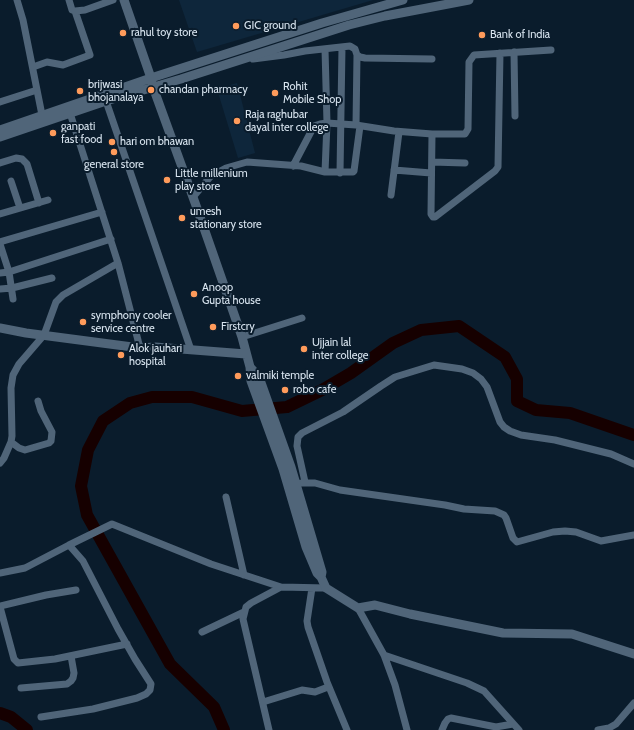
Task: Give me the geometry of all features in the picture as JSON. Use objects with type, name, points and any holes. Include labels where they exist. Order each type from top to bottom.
[{"type":"street","points":[[17,0],[23,20],[42,115]]},
{"type":"street","points":[[32,67],[48,62],[63,65],[90,55],[75,11],[72,10],[69,0]]},
{"type":"street","points":[[75,11],[85,10],[112,0]]},
{"type":"street","points":[[124,0],[242,337],[250,366],[287,468],[306,547],[317,573],[321,577],[326,588]]},
{"type":"street","points":[[0,136],[106,101],[152,83],[322,23],[404,0]]},
{"type":"street","points":[[0,130],[42,115],[152,83],[242,60],[349,25],[385,16],[469,0]]},
{"type":"street","points":[[242,60],[342,47],[353,47],[360,57],[365,58],[432,59]]},
{"type":"street","points":[[340,172],[342,47]]},
{"type":"street","points":[[325,49],[325,172]]},
{"type":"street","points":[[293,166],[314,126],[320,124],[341,124],[399,132],[462,135],[467,132],[469,62],[472,57],[476,54],[551,50]]},
{"type":"street","points":[[514,52],[515,116]]},
{"type":"street","points":[[432,134],[430,214],[433,217],[436,217],[495,171],[498,167],[500,53]]},
{"type":"street","points":[[193,197],[211,176],[226,168],[247,162],[293,166],[325,172],[351,173],[354,171],[358,126],[358,54]]},
{"type":"street","points":[[0,102],[37,90]]},
{"type":"street","points":[[106,101],[192,350]]},
{"type":"street","points":[[70,113],[111,239],[140,348]]},
{"type":"street","points":[[391,195],[399,132]]},
{"type":"street","points":[[0,163],[16,158],[22,159],[26,164],[39,203]]},
{"type":"street","points":[[432,162],[465,163]]},
{"type":"street","points":[[394,170],[431,173]]},
{"type":"street","points":[[11,181],[20,208]]},
{"type":"street","points":[[0,214],[48,200]]},
{"type":"street","points":[[13,299],[9,272],[0,243],[102,212]]},
{"type":"street","points":[[0,273],[9,272],[111,239]]},
{"type":"street","points":[[0,463],[4,458],[11,442],[11,388],[13,375],[19,364],[44,335],[56,302],[63,295],[118,263]]},
{"type":"street","points":[[0,289],[12,288],[52,278]]},
{"type":"street","points":[[242,337],[302,318]]},
{"type":"street","points":[[0,328],[26,333],[140,348],[246,354]]},
{"type":"street","points":[[305,482],[297,446],[298,437],[302,433],[343,412],[395,377],[434,366],[462,369],[473,372],[481,378],[487,387],[500,422],[510,431],[521,435],[555,440],[611,454],[634,464]]},
{"type":"street","points":[[11,442],[19,448],[25,450],[48,443],[51,440],[52,432],[38,401]]},
{"type":"street","points":[[287,468],[295,484],[322,572],[321,577]]},
{"type":"street","points":[[295,484],[305,482],[315,483],[340,490],[500,513],[506,518],[513,538],[517,542],[553,532],[565,531],[576,532],[601,541],[634,535]]},
{"type":"street","points":[[226,497],[244,575]]},
{"type":"street","points":[[0,574],[25,568],[112,524],[211,564],[281,587],[326,588],[358,608],[384,654],[395,685],[407,730]]},
{"type":"street","points":[[41,717],[92,710],[137,698],[146,694],[150,690],[151,684],[127,644],[84,561],[69,545]]},
{"type":"street","points":[[269,730],[243,619],[246,607],[281,587]]},
{"type":"street","points":[[312,588],[307,621],[308,628],[328,687],[347,730]]},
{"type":"street","points":[[76,590],[46,594],[0,606],[2,622],[16,663],[20,664],[71,656],[127,644]]},
{"type":"street","points":[[358,608],[375,605],[410,614],[503,632],[572,634],[634,654]]},
{"type":"street","points":[[202,632],[244,612]]},
{"type":"street","points":[[384,654],[467,683],[484,692],[519,730]]},
{"type":"street","points":[[21,688],[66,684],[71,681],[74,673],[71,656]]},
{"type":"street","points":[[263,702],[302,690],[315,692],[328,687]]},
{"type":"street","points":[[598,730],[609,728],[616,724],[634,703]]},
{"type":"street","points":[[442,730],[448,719],[451,718],[495,728],[514,724]]},
{"type":"shaded area","name":"GIC ground","points":[[179,0],[373,0],[197,52]]},
{"type":"shaded area","name":"Raja raghubar dayal inter college","points":[[237,83],[255,153],[238,158],[217,89]]},
{"type":"waterway","points":[[224,730],[214,707],[170,664],[87,515],[81,486],[88,450],[103,421],[130,403],[152,397],[192,397],[242,411],[287,407],[322,390],[351,373],[393,343],[421,330],[459,326],[505,357],[517,379],[517,401],[536,410],[570,413],[634,435]]},
{"type":"waterway","points":[[0,713],[11,717],[27,730]]},
{"type":"place","name":"GIC ground","points":[[236,26]]},
{"type":"place","name":"rahul toy store","points":[[123,33]]},
{"type":"place","name":"Bank of India","points":[[482,35]]},
{"type":"place","name":"chandan pharmacy","points":[[151,90]]},
{"type":"place","name":"brijwasi bhojanalaya","points":[[80,91]]},
{"type":"place","name":"Rohit Mobile Shop","points":[[275,93]]},
{"type":"place","name":"Raja raghubar dayal inter college","points":[[237,121]]},
{"type":"place","name":"ganpati fast food","points":[[53,133]]},
{"type":"place","name":"hari om bhawan","points":[[112,142]]},
{"type":"place","name":"general store","points":[[114,152]]},
{"type":"place","name":"Little millenium play store","points":[[167,180]]},
{"type":"place","name":"umesh stationary store","points":[[182,218]]},
{"type":"place","name":"Anoop Gupta house","points":[[194,294]]},
{"type":"place","name":"symphony cooler service centre","points":[[83,322]]},
{"type":"place","name":"Firstcry","points":[[213,327]]},
{"type":"place","name":"Ujjain lal inter college","points":[[304,349]]},
{"type":"place","name":"Alok jauhari hospital","points":[[121,355]]},
{"type":"place","name":"valmiki temple","points":[[238,376]]},
{"type":"place","name":"robo cafe","points":[[285,390]]}]
